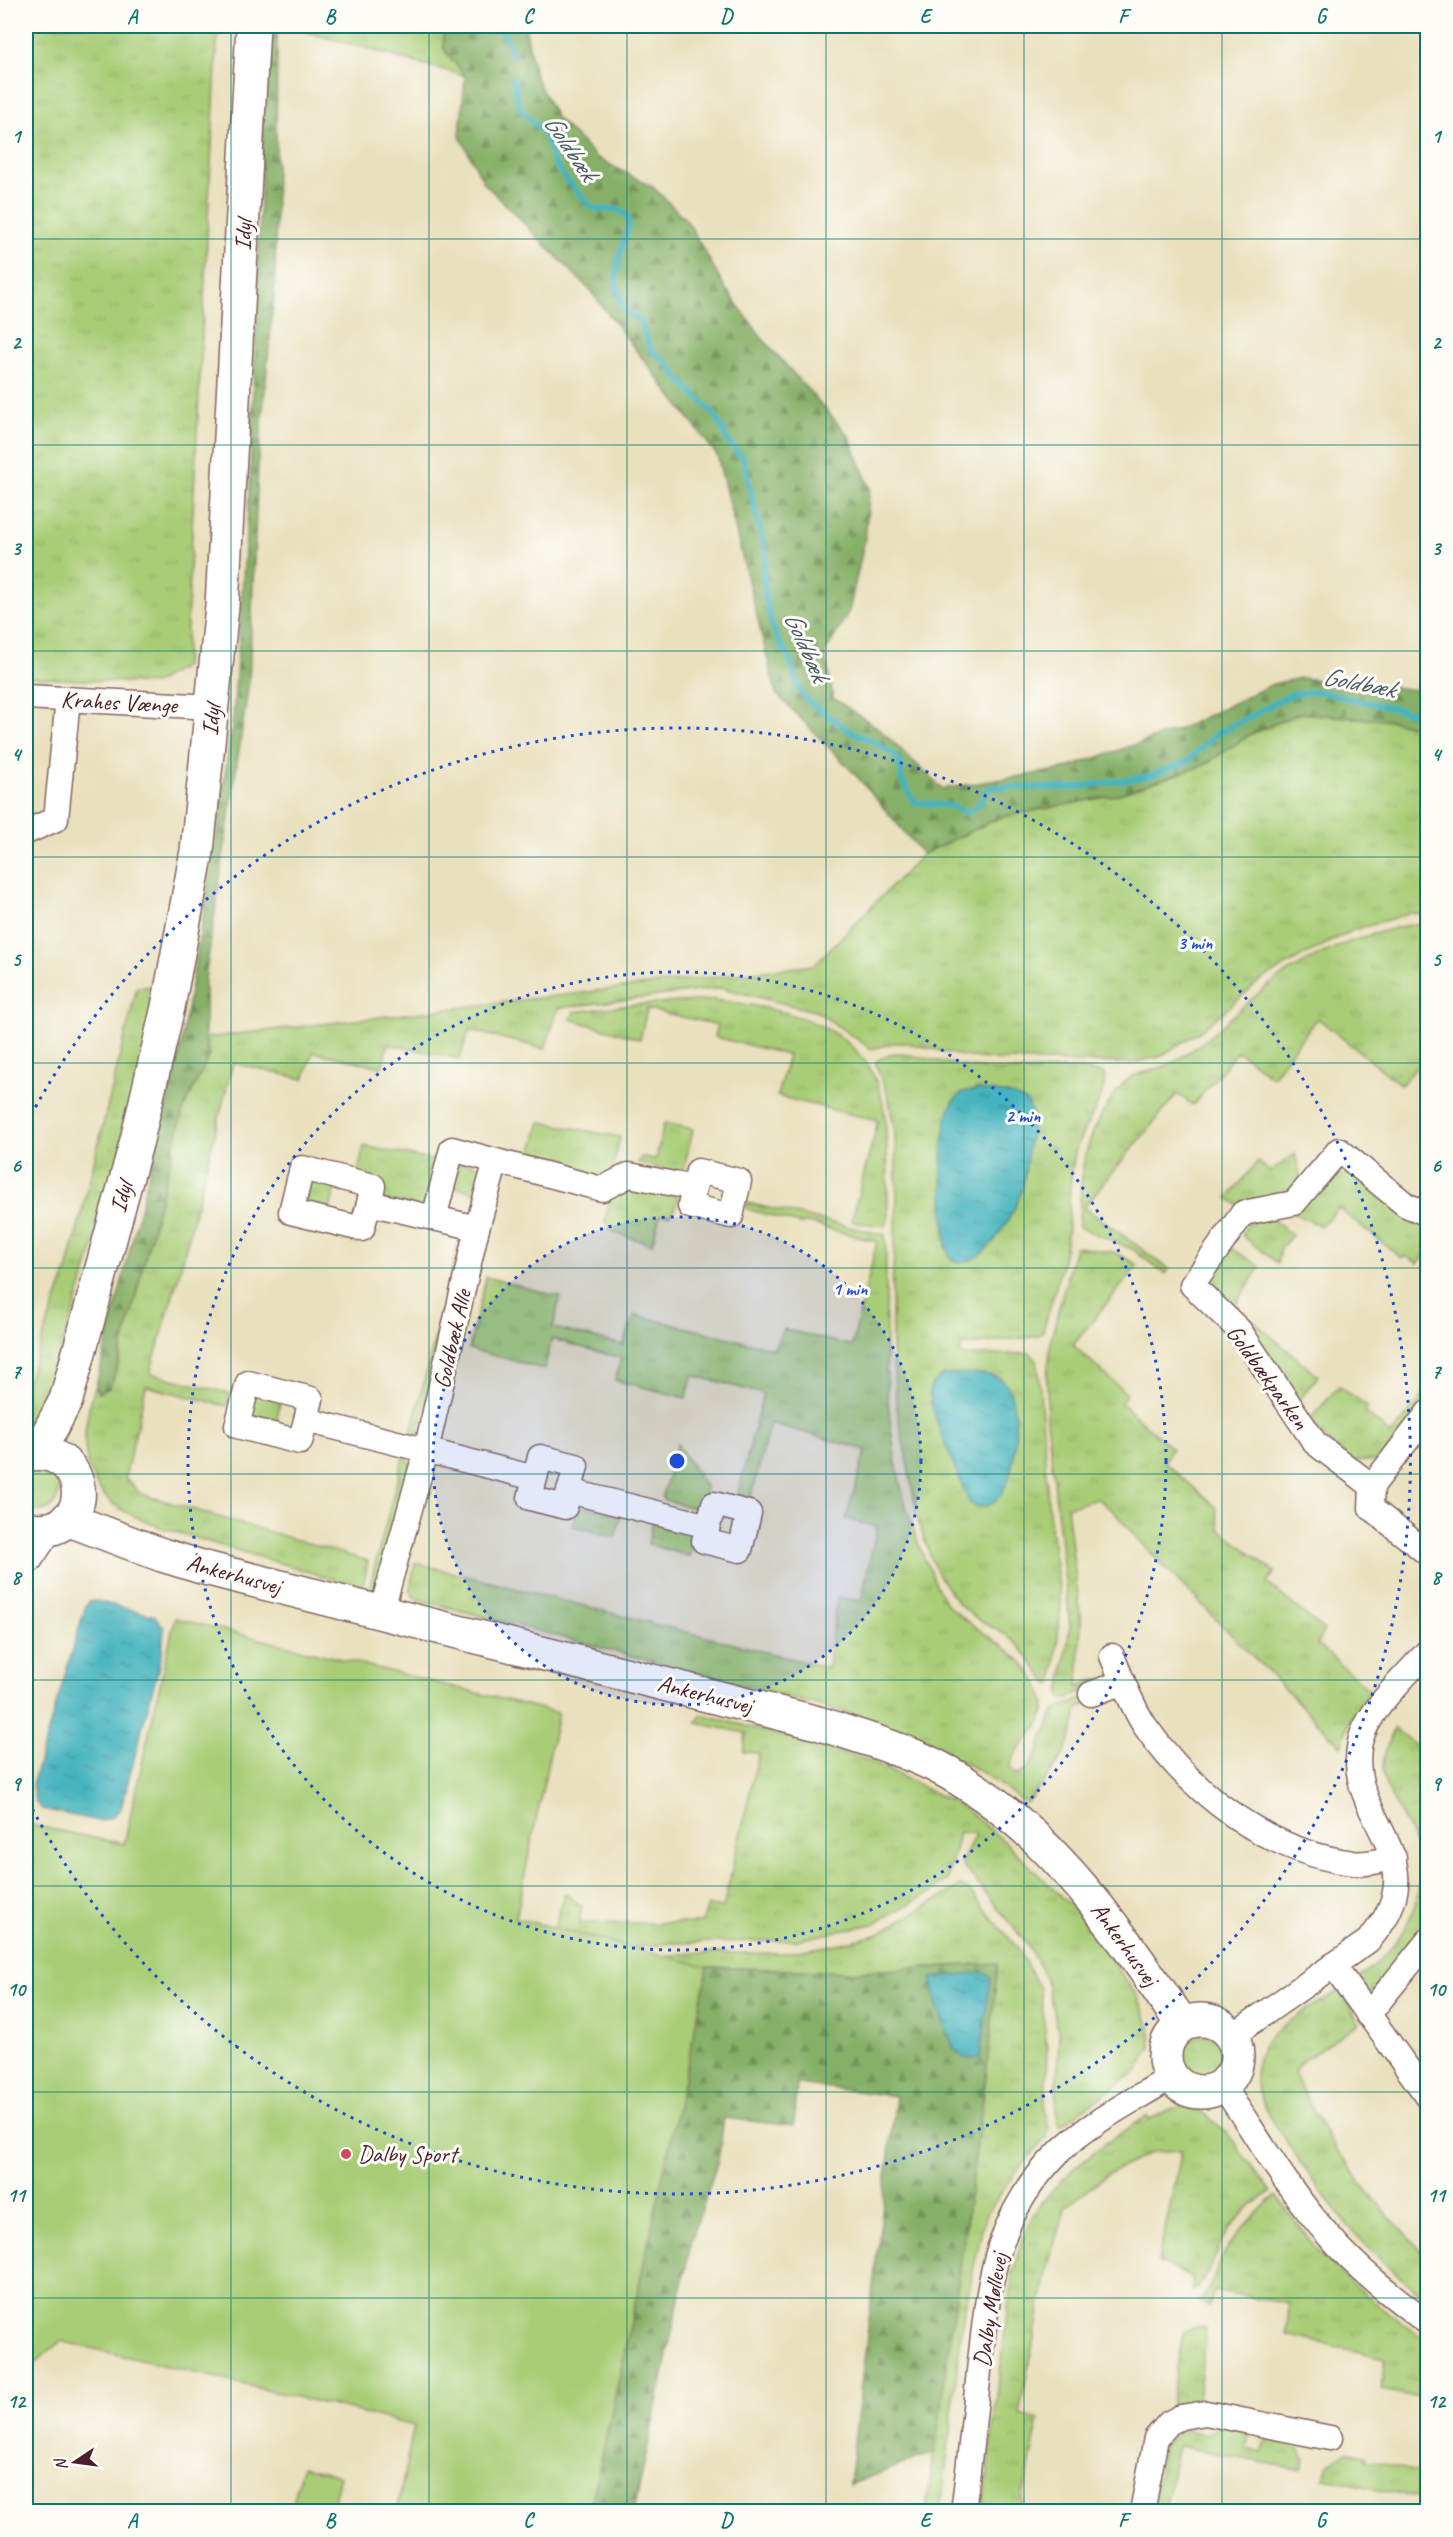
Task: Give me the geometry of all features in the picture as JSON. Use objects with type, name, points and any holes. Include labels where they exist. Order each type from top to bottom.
[{"type":"street","name":"Idyl","points":[[43,1457],[66,1400],[137,1140],[168,1007],[196,851],[213,707],[231,477],[253,26]]},
{"type":"street","name":"Krahes Vænge","points":[[26,697],[213,707]]},
{"type":"street","points":[[26,832],[56,819],[68,699]]},
{"type":"street","points":[[434,1218],[452,1149],[602,1189],[628,1175],[694,1188]]},
{"type":"street","name":"Goldbækparken","points":[[1372,1486],[1315,1443],[1239,1330],[1191,1285],[1243,1213],[1294,1203],[1339,1150],[1406,1205],[1428,1214]]},
{"type":"street","name":"Goldbæk Alle","points":[[381,1613],[426,1451],[477,1228],[496,1161]]},
{"type":"street","points":[[369,1203],[477,1228]]},
{"type":"street","points":[[1427,1414],[1372,1486],[1371,1508],[1428,1554]]},
{"type":"street","points":[[306,1420],[535,1478],[530,1498],[565,1507],[569,1491],[708,1526]]},
{"type":"street","points":[[26,1558],[54,1519],[77,1480],[43,1457]]},
{"type":"street","name":"Ankerhusvej","points":[[54,1519],[123,1538],[205,1568],[818,1723],[892,1748],[934,1766],[983,1796],[1028,1829],[1071,1873],[1122,1936],[1183,2025]]},
{"type":"street","points":[[1232,2036],[1368,1941],[1381,1926],[1393,1899],[1396,1877],[1394,1858],[1360,1785],[1360,1742],[1370,1718],[1428,1651]]},
{"type":"street","points":[[1112,1656],[1144,1724],[1170,1760],[1205,1795],[1237,1817],[1280,1841],[1327,1858],[1356,1863],[1394,1858]]},
{"type":"street","points":[[1091,1694],[1123,1682]]},
{"type":"street","points":[[1368,2015],[1428,1941]]},
{"type":"street","points":[[1333,1965],[1428,2097]]},
{"type":"street","points":[[1196,2020],[1210,2021],[1222,2026],[1232,2036],[1237,2049],[1237,2062],[1233,2075],[1223,2086],[1201,2093],[1189,2091],[1171,2076],[1166,2066],[1167,2042],[1183,2025],[1196,2020]]},
{"type":"street","points":[[1402,2058],[1428,2059]]},
{"type":"street","name":"Dalby Møllevej","points":[[963,2511],[989,2285],[998,2247],[1014,2211],[1035,2178],[1062,2150],[1084,2132],[1171,2076]]},
{"type":"street","points":[[1223,2086],[1288,2182],[1328,2235],[1376,2283],[1428,2323]]},
{"type":"street","points":[[1142,2511],[1156,2438],[1169,2423],[1181,2417],[1206,2413],[1330,2438]]},
{"type":"green space","points":[[26,26],[218,26],[185,666],[154,684],[26,677]]},
{"type":"green space","points":[[274,26],[443,26],[444,49],[465,76],[296,29],[277,33]]},
{"type":"green space","points":[[443,26],[525,26],[535,76],[556,117],[597,158],[653,187],[687,221],[726,289],[761,337],[849,436],[870,488],[865,539],[849,611],[825,653],[833,698],[877,727],[943,789],[1064,769],[1178,730],[1273,684],[1300,678],[1427,691],[1427,730],[1393,721],[1300,713],[1251,734],[1204,765],[1116,795],[1001,817],[923,854],[854,773],[776,693],[717,455],[589,289],[484,183],[460,136],[465,76],[444,49]]},
{"type":"green space","points":[[277,33],[275,284],[258,464],[249,682],[205,979],[205,1038],[209,1056],[183,1110],[118,1365],[110,1388],[98,1393],[96,1385],[181,1045],[214,851],[233,719],[250,482],[266,43]]},
{"type":"green space","points":[[1300,713],[1393,721],[1427,730],[1427,915],[1410,913],[1351,931],[1304,955],[1261,980],[1202,1030],[1159,1057],[1131,1063],[998,1060],[962,1056],[908,1043],[894,1043],[871,1049],[818,1012],[722,988],[558,1008],[545,1049],[469,1030],[460,1059],[388,1044],[382,1067],[313,1052],[304,1079],[233,1063],[178,1278],[150,1373],[231,1394],[227,1406],[146,1386],[125,1478],[141,1494],[368,1561],[364,1582],[359,1587],[156,1526],[115,1505],[95,1482],[86,1455],[88,1413],[96,1385],[98,1393],[118,1365],[183,1110],[209,1056],[205,1038],[814,965],[923,854],[1001,817],[1116,795],[1204,765],[1251,734]]},
{"type":"green space","points":[[1420,923],[1427,925],[1427,1076],[1417,1067],[1401,1085],[1317,1018],[1272,1077],[1238,1051],[1193,1105],[1177,1094],[1084,1207],[1169,1269],[1166,1274],[1132,1249],[1079,1227],[1080,1189],[1089,1142],[1104,1111],[1127,1080],[1137,1074],[1168,1065],[1202,1043],[1269,985],[1303,963],[1360,938]]},
{"type":"green space","points":[[137,987],[150,987],[159,992],[130,1128],[67,1334],[37,1413],[26,1430],[26,1384],[68,1268]]},
{"type":"green space","points":[[714,1000],[796,1016],[821,1026],[844,1040],[863,1058],[876,1081],[886,1124],[888,1220],[885,1226],[853,1222],[852,1219],[878,1121],[777,1096],[788,1055],[715,1037],[718,1025],[647,1009],[640,1039],[570,1019],[574,1012],[630,1005]]},
{"type":"green space","points":[[895,1053],[982,1069],[1013,1071],[1082,1069],[1104,1074],[1105,1082],[1100,1100],[1080,1138],[1074,1156],[1064,1254],[1043,1331],[1038,1336],[961,1346],[960,1353],[964,1356],[1030,1353],[1038,1364],[1049,1513],[1061,1605],[1053,1684],[1049,1685],[1020,1647],[959,1604],[933,1564],[919,1524],[897,1409],[892,1348],[892,1290],[897,1202],[895,1132],[888,1095],[876,1065],[877,1060]]},
{"type":"green space","points":[[540,1122],[620,1137],[612,1172],[597,1180],[529,1161]]},
{"type":"green space","points":[[664,1123],[693,1129],[684,1169],[677,1173],[637,1162],[642,1157],[656,1159]]},
{"type":"green space","points":[[364,1146],[443,1162],[429,1204],[422,1208],[381,1199],[358,1173]]},
{"type":"green space","points":[[1295,1154],[1301,1178],[1290,1193],[1238,1205],[1228,1198],[1258,1161],[1270,1172]]},
{"type":"green space","points":[[459,1161],[486,1168],[480,1193],[453,1187]]},
{"type":"green space","points":[[1347,1168],[1427,1223],[1427,1252],[1418,1263],[1405,1256],[1402,1258],[1338,1208],[1321,1226],[1293,1213],[1331,1172]]},
{"type":"green space","points":[[310,1180],[335,1186],[330,1211],[304,1206]]},
{"type":"green space","points":[[637,1182],[678,1197],[675,1209],[669,1215],[660,1215],[652,1244],[612,1232],[605,1221],[611,1196]]},
{"type":"green space","points":[[747,1203],[885,1235],[888,1401],[895,1458],[917,1540],[943,1599],[963,1618],[1022,1662],[1038,1685],[1044,1700],[1041,1720],[1015,1755],[1011,1763],[1011,1771],[1018,1775],[1029,1768],[1053,1713],[1061,1707],[1089,1697],[1090,1703],[1078,1708],[1071,1737],[1060,1760],[1026,1803],[978,1770],[924,1741],[857,1716],[414,1598],[410,1590],[415,1563],[828,1668],[837,1597],[861,1601],[877,1527],[846,1519],[866,1450],[770,1423],[750,1501],[737,1498],[763,1394],[693,1375],[686,1398],[615,1380],[621,1358],[552,1339],[544,1369],[469,1349],[486,1277],[560,1297],[553,1328],[623,1345],[635,1315],[774,1349],[783,1329],[852,1346],[877,1242],[747,1209]]},
{"type":"green space","points":[[1271,1218],[1292,1235],[1281,1248],[1277,1263],[1242,1235],[1249,1222]]},
{"type":"green space","points":[[460,1239],[465,1248],[418,1434],[410,1437]]},
{"type":"green space","points":[[1075,1247],[1114,1252],[1138,1265],[1073,1345],[1127,1394],[1121,1403],[1172,1449],[1164,1462],[1216,1507],[1220,1529],[1275,1572],[1267,1583],[1324,1630],[1317,1644],[1371,1691],[1350,1719],[1341,1746],[1144,1546],[1113,1511],[1098,1499],[1067,1507],[1081,1620],[1078,1686],[1097,1679],[1103,1680],[1069,1698],[1063,1699],[1060,1695],[1070,1626],[1047,1419],[1047,1376],[1051,1339]]},
{"type":"green space","points":[[1230,1247],[1260,1267],[1235,1305],[1318,1376],[1299,1401],[1215,1296],[1211,1269]]},
{"type":"green space","points":[[1339,1386],[1367,1406],[1364,1411],[1391,1435],[1427,1391],[1427,1401],[1380,1460],[1352,1462],[1322,1437],[1310,1419]]},
{"type":"green space","points":[[255,1392],[281,1399],[275,1427],[248,1419]]},
{"type":"green space","points":[[677,1444],[706,1488],[702,1508],[697,1509],[662,1499]]},
{"type":"green space","points":[[404,1454],[411,1464],[377,1590],[369,1589]]},
{"type":"green space","points":[[33,1469],[46,1470],[54,1476],[58,1485],[55,1503],[48,1509],[38,1511],[26,1507],[26,1473]]},
{"type":"green space","points":[[578,1505],[621,1515],[615,1537],[573,1526]]},
{"type":"green space","points":[[662,1519],[697,1533],[689,1556],[648,1544],[652,1524]]},
{"type":"green space","name":"Dalby Sport","points":[[175,1618],[558,1713],[516,1918],[708,1967],[590,2511],[397,2511],[414,2425],[61,2341],[32,2365],[26,2362],[26,1824],[124,1844]]},
{"type":"green space","points":[[702,1714],[871,1761],[964,1808],[1006,1843],[1077,1912],[1138,1997],[1150,2028],[1151,2048],[1137,2071],[1060,2126],[1056,2112],[1059,2034],[1046,1980],[1028,1945],[961,1863],[975,1834],[959,1832],[948,1878],[930,1893],[873,1924],[797,1940],[673,1943],[545,1959],[565,1893],[581,1906],[580,1923],[702,1923],[708,1906],[723,1908],[759,1753],[743,1752],[746,1733],[696,1723]]},
{"type":"green space","points":[[1394,1728],[1427,1755],[1427,1934],[1368,1997],[1355,1980],[1386,1954],[1398,1938],[1409,1921],[1416,1903],[1419,1884],[1419,1864],[1414,1843],[1387,1789],[1384,1777],[1383,1764],[1386,1748]]},
{"type":"green space","points":[[960,1886],[969,1890],[1018,1949],[1040,1989],[1047,2049],[1045,2112],[1049,2129],[1047,2137],[1016,2172],[985,2216],[963,2317],[941,2511],[926,2511],[997,1963],[848,1972],[708,1967],[638,1958],[696,1953],[785,1953],[833,1945],[876,1935]]},
{"type":"green space","points":[[998,1963],[986,2076],[935,2452],[849,2485],[896,2096],[797,2084],[794,2126],[724,2118],[718,2160],[691,2242],[634,2511],[590,2512],[708,1967],[848,1972]]},
{"type":"green space","points":[[1340,1990],[1360,2023],[1301,2062],[1294,2072],[1321,2125],[1352,2171],[1427,2256],[1427,2297],[1407,2283],[1372,2251],[1340,2215],[1278,2130],[1259,2093],[1256,2072],[1259,2055],[1264,2045],[1294,2018]]},
{"type":"green space","points":[[1204,2036],[1212,2037],[1219,2042],[1224,2049],[1224,2065],[1219,2072],[1212,2077],[1204,2078],[1196,2077],[1189,2072],[1184,2065],[1183,2057],[1184,2049],[1189,2042],[1196,2037]]},
{"type":"green space","points":[[1182,2106],[1203,2112],[1228,2134],[1271,2192],[1246,2211],[1230,2228],[1204,2280],[1192,2291],[1194,2278],[1158,2262],[1182,2150],[1152,2152],[1106,2175],[1065,2208],[1049,2262],[1019,2414],[1039,2419],[1020,2511],[983,2511],[1012,2274],[1030,2220],[1051,2191],[1089,2156],[1147,2116],[1149,2120]]},
{"type":"green space","points":[[1276,2195],[1324,2259],[1372,2300],[1427,2342],[1427,2399],[1381,2390],[1385,2358],[1287,2335],[1289,2304],[1214,2290],[1209,2307],[1199,2302],[1211,2284],[1230,2244],[1248,2222]]},
{"type":"green space","points":[[1194,2327],[1206,2328],[1198,2401],[1188,2407],[1171,2404],[1183,2332]]},
{"type":"green space","points":[[1224,2423],[1249,2434],[1246,2448],[1262,2453],[1267,2439],[1271,2436],[1293,2439],[1305,2459],[1302,2470],[1178,2446],[1165,2511],[1151,2512],[1164,2443],[1185,2429],[1207,2435]]},
{"type":"green space","points":[[1347,2451],[1366,2455],[1366,2459],[1427,2473],[1427,2499],[1324,2478],[1328,2464]]},
{"type":"green space","points":[[302,2467],[340,2476],[331,2511],[291,2511]]},
{"type":"water","points":[[978,1090],[1004,1093],[1022,1099],[1032,1113],[1032,1125],[1023,1184],[1014,1210],[1000,1233],[982,1253],[961,1262],[950,1258],[946,1246],[943,1145],[945,1125],[950,1108],[957,1097],[964,1092]]},
{"type":"water","points":[[973,1373],[989,1375],[1002,1380],[1009,1390],[1014,1408],[1014,1456],[1009,1478],[1000,1496],[987,1506],[970,1504],[933,1410],[930,1388],[943,1375]]},
{"type":"water","points":[[97,1601],[155,1616],[164,1628],[162,1654],[121,1808],[112,1817],[100,1821],[42,1809],[35,1801],[32,1785],[85,1608],[89,1602]]},
{"type":"water","points":[[983,1972],[991,1978],[980,2057],[964,2058],[954,2049],[938,2009],[931,1978]]},
{"type":"waterway","name":"Goldbæk","points":[[495,26],[506,38],[512,55]]},
{"type":"waterway","name":"Goldbæk","points":[[513,79],[520,109],[542,131],[553,161],[562,174],[591,207],[603,210],[618,209],[627,216],[629,225],[619,258],[616,278],[619,297],[625,310],[639,320],[651,350],[669,364],[678,378],[715,415],[729,443],[743,458],[766,556],[763,575],[772,626],[789,657],[800,691],[808,701],[852,733],[865,737],[895,755],[901,767],[901,778],[914,802],[952,806],[966,813],[980,804],[987,789],[992,787],[1072,788],[1150,776],[1188,761],[1215,735],[1290,695],[1317,691],[1428,716]]},
{"type":"place","name":"Dalby Sport","points":[[346,2154]]}]
